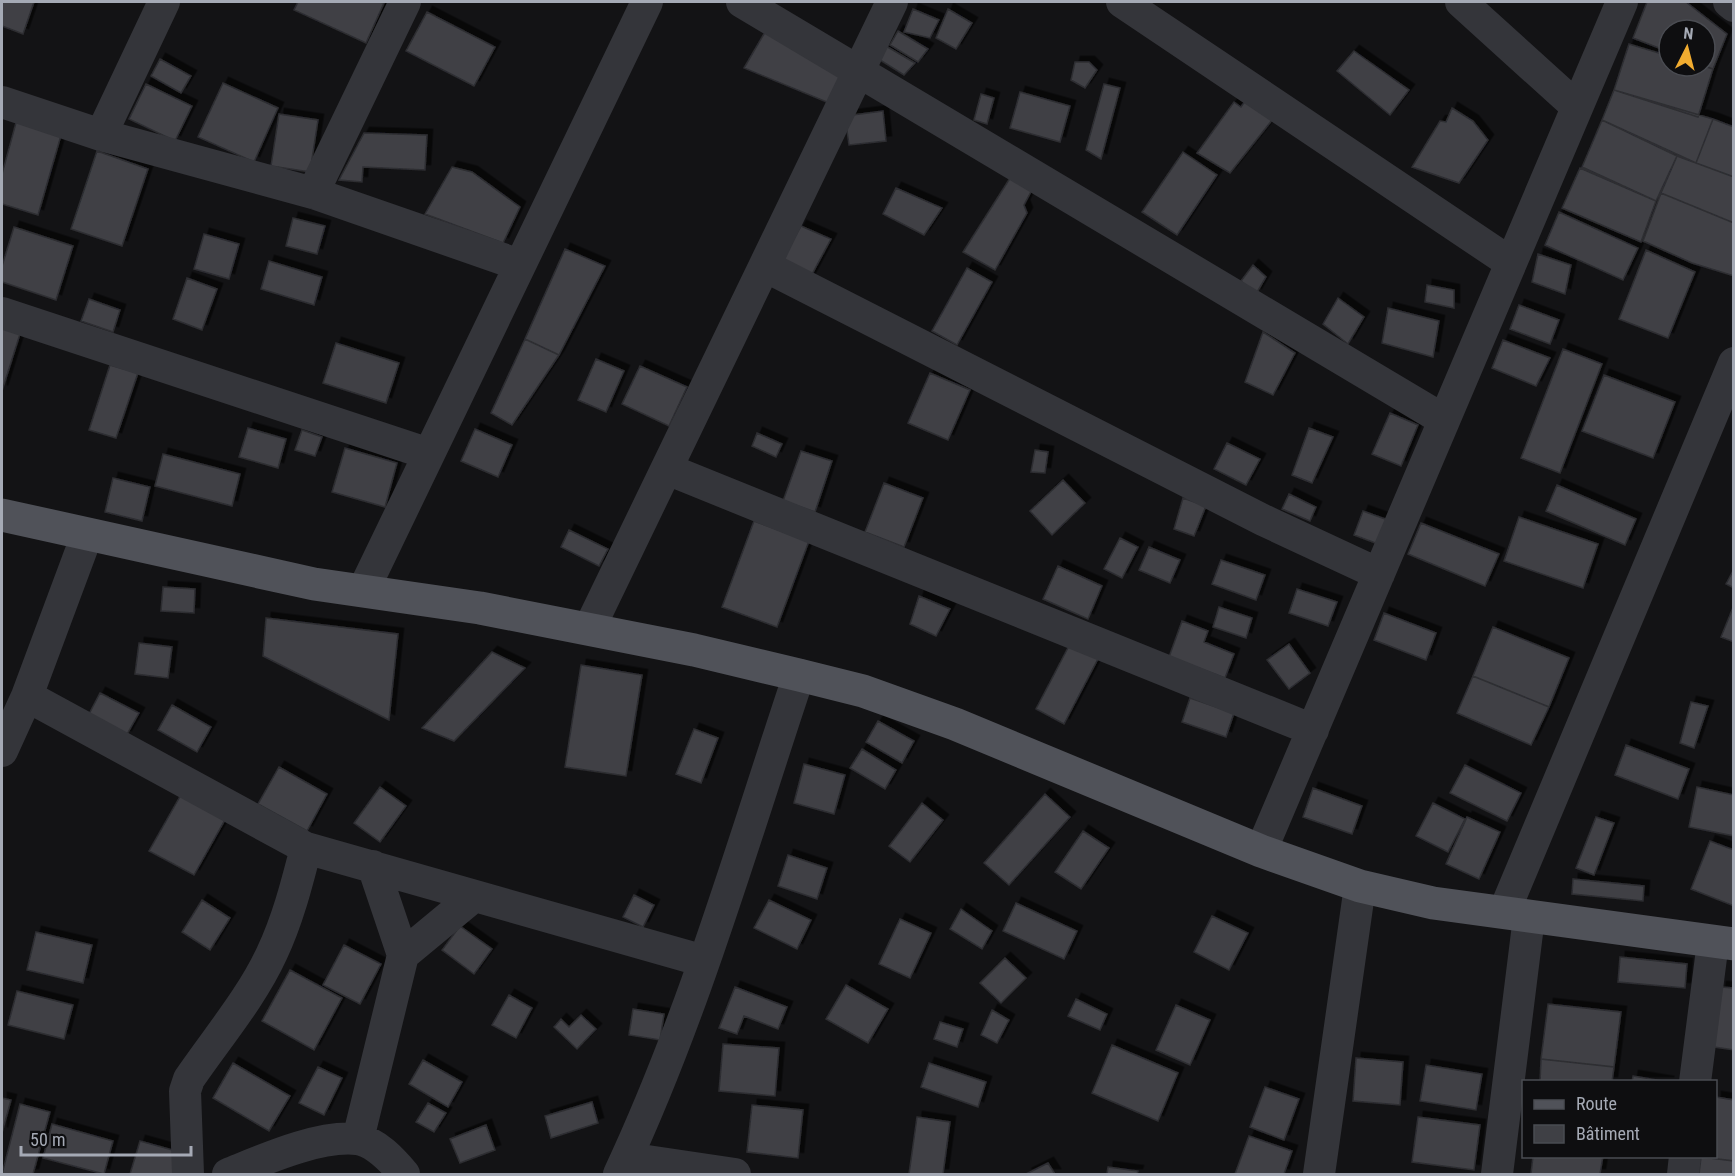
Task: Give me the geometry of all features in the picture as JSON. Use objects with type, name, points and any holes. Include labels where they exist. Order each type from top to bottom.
[{"type":"main road","points":[[2,515],[87,536],[303,581],[480,608],[589,629],[799,675],[863,692],[955,724],[1261,851],[1360,886],[1433,903],[1723,943]]},
{"type":"street","points":[[101,135],[164,2]]},
{"type":"street","points":[[313,193],[405,2]]},
{"type":"street","points":[[363,591],[648,2]]},
{"type":"street","points":[[742,2],[1444,420]]},
{"type":"street","points":[[589,629],[892,2]]},
{"type":"street","points":[[1122,2],[1511,263]]},
{"type":"street","points":[[1461,2],[1577,107]]},
{"type":"street","points":[[1261,851],[1622,2]]},
{"type":"street","points":[[1729,2],[1734,6]]},
{"type":"street","points":[[2,102],[101,135],[313,193],[520,265]]},
{"type":"street","points":[[765,266],[1263,520],[1379,574]]},
{"type":"street","points":[[2,313],[429,454]]},
{"type":"street","points":[[1497,1174],[1516,915],[1734,363]]},
{"type":"street","points":[[667,469],[1312,730]]},
{"type":"street","points":[[2,751],[27,696],[87,536]]},
{"type":"street","points":[[735,1174],[623,1166],[639,1135],[704,961],[799,675]]},
{"type":"street","points":[[27,696],[306,848],[704,961]]},
{"type":"street","points":[[188,1174],[186,1091],[189,1078],[258,978],[272,953],[292,901],[306,848]]},
{"type":"street","points":[[358,1139],[403,955],[373,866]]},
{"type":"street","points":[[1319,1174],[1360,886]]},
{"type":"street","points":[[403,955],[473,897]]},
{"type":"street","points":[[1695,1080],[1723,943]]},
{"type":"street","points":[[228,1174],[274,1155],[319,1143],[358,1139],[387,1155],[404,1174]]},
{"type":"street","points":[[1683,1174],[1685,1158]]},
{"type":"building","points":[[2,2],[34,2],[23,34],[2,26]]},
{"type":"building","points":[[298,2],[384,3],[366,43],[294,10]]},
{"type":"building","points":[[1647,2],[1686,2],[1706,18],[1657,18],[1657,47],[1633,38]]},
{"type":"building","points":[[913,9],[939,20],[930,38],[904,32]]},
{"type":"building","points":[[948,9],[972,23],[956,49],[936,38]]},
{"type":"building","points":[[427,12],[495,47],[474,86],[406,51]]},
{"type":"building","points":[[1717,26],[1727,34],[1717,59]]},
{"type":"building","points":[[768,27],[850,76],[834,105],[744,68]]},
{"type":"building","points":[[898,31],[928,49],[918,62],[890,45]]},
{"type":"building","points":[[1629,44],[1657,52],[1657,78],[1710,78],[1698,117],[1614,90]]},
{"type":"building","points":[[886,46],[915,63],[904,75],[880,60]]},
{"type":"building","points":[[1354,51],[1409,90],[1390,115],[1337,71]]},
{"type":"building","points":[[160,59],[191,76],[181,93],[151,76]]},
{"type":"building","points":[[1075,62],[1089,62],[1097,70],[1085,88],[1071,80]]},
{"type":"building","points":[[223,83],[278,108],[254,162],[198,137]]},
{"type":"building","points":[[146,84],[192,106],[175,141],[129,119]]},
{"type":"building","points":[[1104,84],[1120,88],[1101,159],[1086,150]]},
{"type":"building","points":[[1614,90],[1713,119],[1696,163],[1602,120]]},
{"type":"building","points":[[1020,92],[1070,106],[1060,142],[1010,128]]},
{"type":"building","points":[[981,94],[994,98],[987,124],[974,120]]},
{"type":"building","points":[[1250,94],[1277,114],[1230,173],[1197,153],[1234,102],[1241,107]]},
{"type":"building","points":[[1452,108],[1473,121],[1488,140],[1459,183],[1412,167],[1440,121],[1446,122]]},
{"type":"building","points":[[883,111],[886,141],[849,145],[845,116]]},
{"type":"building","points":[[279,114],[318,120],[310,172],[271,166]]},
{"type":"building","points":[[17,119],[62,132],[38,215],[2,204],[2,174]]},
{"type":"building","points":[[1713,119],[1734,127],[1734,177],[1696,163]]},
{"type":"building","points":[[1602,120],[1677,156],[1656,201],[1582,167]]},
{"type":"building","points":[[364,133],[427,135],[425,170],[363,167],[362,182],[339,180]]},
{"type":"building","points":[[97,151],[148,169],[122,246],[71,229]]},
{"type":"building","points":[[1183,152],[1217,175],[1177,235],[1142,212]]},
{"type":"building","points":[[1677,156],[1734,177],[1734,223],[1661,193]]},
{"type":"building","points":[[452,167],[472,172],[520,207],[503,243],[425,214]]},
{"type":"building","points":[[1580,168],[1656,201],[1641,242],[1562,208]]},
{"type":"building","points":[[1012,175],[1034,186],[1024,205],[1027,213],[995,270],[963,252]]},
{"type":"building","points":[[896,188],[942,208],[924,235],[883,214]]},
{"type":"building","points":[[1661,193],[1734,223],[1734,276],[1692,263],[1643,241]]},
{"type":"building","points":[[1559,212],[1638,248],[1623,280],[1545,245]]},
{"type":"building","points":[[293,218],[325,226],[317,254],[286,246]]},
{"type":"building","points":[[801,226],[831,239],[810,278],[780,263]]},
{"type":"building","points":[[14,227],[73,246],[56,300],[2,282],[2,266]]},
{"type":"building","points":[[204,234],[239,244],[229,279],[194,269]]},
{"type":"building","points":[[565,249],[605,266],[559,355],[525,339]]},
{"type":"building","points":[[1646,250],[1695,272],[1668,338],[1619,319]]},
{"type":"building","points":[[1538,254],[1571,265],[1565,294],[1532,282]]},
{"type":"building","points":[[269,261],[322,277],[314,305],[261,289]]},
{"type":"building","points":[[1253,265],[1266,277],[1256,294],[1241,281]]},
{"type":"building","points":[[967,268],[992,282],[957,345],[932,331]]},
{"type":"building","points":[[187,278],[217,289],[202,330],[173,319]]},
{"type":"building","points":[[1427,285],[1454,290],[1454,308],[1425,302]]},
{"type":"building","points":[[1338,298],[1364,317],[1348,344],[1323,324]]},
{"type":"building","points":[[89,299],[120,310],[113,332],[81,321]]},
{"type":"building","points":[[1519,305],[1559,320],[1550,344],[1510,329]]},
{"type":"building","points":[[1388,308],[1439,321],[1433,357],[1382,343]]},
{"type":"building","points":[[2,328],[20,334],[2,391]]},
{"type":"building","points":[[1263,332],[1295,353],[1273,395],[1245,382]]},
{"type":"building","points":[[525,339],[559,355],[512,425],[491,413]]},
{"type":"building","points":[[1503,340],[1550,358],[1536,386],[1492,368]]},
{"type":"building","points":[[336,343],[399,363],[386,403],[323,383]]},
{"type":"building","points":[[1563,349],[1602,364],[1560,473],[1521,458]]},
{"type":"building","points":[[596,359],[624,371],[606,412],[578,400]]},
{"type":"building","points":[[110,365],[138,373],[116,438],[89,430]]},
{"type":"building","points":[[640,366],[687,387],[669,426],[622,404]]},
{"type":"building","points":[[930,373],[970,390],[948,440],[908,423]]},
{"type":"building","points":[[1604,375],[1675,402],[1653,458],[1582,431]]},
{"type":"building","points":[[1390,413],[1418,425],[1401,466],[1372,454]]},
{"type":"building","points":[[248,428],[286,439],[278,468],[239,457]]},
{"type":"building","points":[[1309,428],[1333,437],[1312,483],[1292,475]]},
{"type":"building","points":[[475,429],[512,445],[498,477],[461,461]]},
{"type":"building","points":[[302,430],[322,437],[315,456],[295,450]]},
{"type":"building","points":[[757,433],[782,444],[776,457],[752,446]]},
{"type":"building","points":[[1227,443],[1260,459],[1246,485],[1214,469]]},
{"type":"building","points":[[345,448],[397,463],[385,507],[332,492]]},
{"type":"building","points":[[1035,450],[1048,452],[1045,473],[1031,472]]},
{"type":"building","points":[[801,451],[832,461],[815,512],[783,501]]},
{"type":"building","points":[[163,454],[240,474],[232,506],[155,486]]},
{"type":"building","points":[[113,478],[150,487],[142,521],[105,512]]},
{"type":"building","points":[[1063,480],[1085,503],[1052,535],[1030,511]]},
{"type":"building","points":[[884,483],[923,498],[904,547],[865,532]]},
{"type":"building","points":[[1557,485],[1636,519],[1625,545],[1546,511]]},
{"type":"building","points":[[1289,494],[1316,507],[1310,521],[1282,509]]},
{"type":"building","points":[[1183,498],[1206,506],[1194,536],[1174,529]]},
{"type":"building","points":[[1363,511],[1388,520],[1378,544],[1354,535]]},
{"type":"building","points":[[1519,517],[1598,544],[1583,588],[1504,561]]},
{"type":"building","points":[[754,521],[809,541],[777,627],[722,607]]},
{"type":"building","points":[[1421,523],[1499,554],[1485,586],[1408,554]]},
{"type":"building","points":[[569,530],[608,549],[599,566],[561,547]]},
{"type":"building","points":[[1120,538],[1138,547],[1122,578],[1104,569]]},
{"type":"building","points":[[1149,547],[1180,560],[1170,583],[1139,570]]},
{"type":"building","points":[[1221,560],[1265,575],[1256,600],[1212,584]]},
{"type":"building","points":[[1058,566],[1102,586],[1088,619],[1043,599]]},
{"type":"building","points":[[1734,569],[1734,588],[1726,584]]},
{"type":"building","points":[[163,587],[195,589],[194,613],[161,611]]},
{"type":"building","points":[[1297,589],[1337,602],[1328,626],[1289,613]]},
{"type":"building","points":[[919,596],[950,609],[936,636],[910,624]]},
{"type":"building","points":[[1734,605],[1734,642],[1721,637]]},
{"type":"building","points":[[1219,607],[1252,618],[1246,638],[1213,627]]},
{"type":"building","points":[[1384,613],[1436,633],[1426,660],[1374,640]]},
{"type":"building","points":[[266,618],[398,634],[389,720],[263,656]]},
{"type":"building","points":[[1182,621],[1208,631],[1204,642],[1234,654],[1225,678],[1169,657]]},
{"type":"building","points":[[1493,627],[1569,658],[1549,707],[1473,676]]},
{"type":"building","points":[[1071,642],[1099,657],[1064,724],[1036,709]]},
{"type":"building","points":[[139,643],[172,647],[168,678],[135,674]]},
{"type":"building","points":[[1289,644],[1310,673],[1289,689],[1267,660]]},
{"type":"building","points":[[492,652],[525,668],[454,741],[422,728]]},
{"type":"building","points":[[581,665],[642,675],[626,776],[565,767]]},
{"type":"building","points":[[1473,676],[1549,707],[1531,745],[1457,713]]},
{"type":"building","points":[[100,693],[139,713],[126,736],[88,716]]},
{"type":"building","points":[[1190,698],[1234,713],[1226,737],[1182,722]]},
{"type":"building","points":[[1691,702],[1708,706],[1694,748],[1680,743]]},
{"type":"building","points":[[172,705],[211,727],[197,752],[158,730]]},
{"type":"building","points":[[878,721],[914,741],[902,763],[866,742]]},
{"type":"building","points":[[694,729],[718,738],[701,783],[676,774]]},
{"type":"building","points":[[1626,745],[1689,769],[1678,799],[1615,775]]},
{"type":"building","points":[[862,749],[896,770],[885,789],[850,768]]},
{"type":"building","points":[[804,764],[845,775],[834,814],[794,803]]},
{"type":"building","points":[[1465,765],[1521,793],[1507,821],[1450,793]]},
{"type":"building","points":[[279,767],[327,794],[307,831],[258,804]]},
{"type":"building","points":[[380,787],[406,806],[380,842],[354,823]]},
{"type":"building","points":[[1697,787],[1734,795],[1734,836],[1689,827]]},
{"type":"building","points":[[1313,788],[1362,806],[1352,834],[1303,817]]},
{"type":"building","points":[[182,793],[226,818],[194,875],[149,851]]},
{"type":"building","points":[[1045,794],[1070,817],[1009,885],[984,863]]},
{"type":"building","points":[[922,803],[943,820],[910,862],[889,846]]},
{"type":"building","points":[[1433,803],[1465,819],[1448,852],[1416,836]]},
{"type":"building","points":[[1467,817],[1500,832],[1479,879],[1446,864]]},
{"type":"building","points":[[1596,817],[1614,823],[1594,875],[1576,868]]},
{"type":"building","points":[[1083,831],[1109,848],[1081,889],[1055,872]]},
{"type":"building","points":[[1710,841],[1734,850],[1734,906],[1691,889]]},
{"type":"building","points":[[788,855],[827,868],[817,899],[778,886]]},
{"type":"building","points":[[1573,879],[1644,886],[1643,901],[1572,894]]},
{"type":"building","points":[[634,895],[654,905],[643,927],[623,917]]},
{"type":"building","points":[[202,900],[230,918],[210,950],[182,932]]},
{"type":"building","points":[[769,900],[811,920],[797,949],[754,928]]},
{"type":"building","points":[[1016,903],[1077,931],[1064,959],[1003,931]]},
{"type":"building","points":[[961,909],[992,931],[982,949],[950,929]]},
{"type":"building","points":[[1212,916],[1248,933],[1229,970],[1194,952]]},
{"type":"building","points":[[900,919],[931,933],[910,978],[879,964]]},
{"type":"building","points":[[460,926],[492,949],[474,974],[442,950]]},
{"type":"building","points":[[36,932],[92,945],[83,983],[27,970]]},
{"type":"building","points":[[344,945],[381,964],[360,1004],[323,985]]},
{"type":"building","points":[[1620,957],[1687,964],[1685,988],[1618,982]]},
{"type":"building","points":[[1005,958],[1026,978],[1001,1003],[980,983]]},
{"type":"building","points":[[290,970],[342,998],[314,1050],[262,1021]]},
{"type":"building","points":[[846,985],[888,1009],[868,1043],[826,1019]]},
{"type":"building","points":[[735,987],[787,1007],[778,1029],[744,1016],[737,1034],[719,1028]]},
{"type":"building","points":[[1721,987],[1734,988],[1734,1050],[1714,1047]]},
{"type":"building","points":[[17,991],[73,1005],[64,1039],[8,1025]]},
{"type":"building","points":[[509,995],[532,1008],[516,1038],[492,1025]]},
{"type":"building","points":[[1076,999],[1107,1014],[1100,1030],[1068,1016]]},
{"type":"building","points":[[1548,1004],[1621,1012],[1614,1067],[1541,1059]]},
{"type":"building","points":[[1176,1005],[1210,1020],[1190,1065],[1156,1050]]},
{"type":"building","points":[[633,1009],[664,1014],[660,1040],[629,1035]]},
{"type":"building","points":[[992,1010],[1009,1020],[997,1043],[981,1035]]},
{"type":"building","points":[[581,1015],[596,1029],[577,1049],[554,1027],[561,1019],[569,1027]]},
{"type":"building","points":[[940,1022],[963,1029],[957,1047],[934,1039]]},
{"type":"building","points":[[723,1044],[779,1048],[775,1096],[719,1091]]},
{"type":"building","points":[[1112,1045],[1178,1073],[1158,1121],[1092,1093]]},
{"type":"building","points":[[1356,1058],[1403,1062],[1400,1105],[1353,1101]]},
{"type":"building","points":[[1541,1059],[1614,1067],[1612,1080],[1540,1080]]},
{"type":"building","points":[[423,1060],[462,1082],[448,1107],[409,1084]]},
{"type":"building","points":[[233,1063],[290,1096],[269,1131],[213,1098]]},
{"type":"building","points":[[929,1063],[986,1082],[978,1107],[921,1087]]},
{"type":"building","points":[[1426,1065],[1482,1074],[1476,1110],[1420,1101]]},
{"type":"building","points":[[318,1067],[342,1078],[324,1115],[299,1103]]},
{"type":"building","points":[[1633,1076],[1657,1080],[1632,1080]]},
{"type":"building","points":[[1265,1087],[1299,1099],[1284,1140],[1250,1127]]},
{"type":"building","points":[[1717,1097],[1734,1100],[1734,1161],[1709,1158],[1717,1158]]},
{"type":"building","points":[[2,1098],[11,1100],[2,1133]]},
{"type":"building","points":[[592,1102],[598,1123],[551,1138],[545,1116]]},
{"type":"building","points":[[428,1103],[446,1113],[434,1132],[416,1122]]},
{"type":"building","points":[[20,1104],[50,1112],[33,1174],[2,1174]]},
{"type":"building","points":[[752,1105],[803,1110],[798,1158],[747,1152]]},
{"type":"building","points":[[917,1117],[950,1122],[943,1174],[909,1174]]},
{"type":"building","points":[[1418,1117],[1480,1125],[1474,1170],[1412,1162]]},
{"type":"building","points":[[52,1124],[113,1141],[104,1174],[43,1158]]},
{"type":"building","points":[[486,1125],[495,1150],[460,1163],[450,1139]]},
{"type":"building","points":[[1249,1136],[1292,1151],[1284,1174],[1235,1174]]},
{"type":"building","points":[[140,1141],[180,1152],[178,1174],[130,1174]]},
{"type":"building","points":[[1533,1158],[1603,1158],[1600,1174],[1531,1174]]},
{"type":"building","points":[[1701,1158],[1734,1161],[1734,1174],[1699,1174]]},
{"type":"building","points":[[1048,1163],[1055,1174],[1026,1174]]},
{"type":"building","points":[[1108,1167],[1138,1171],[1137,1174],[1107,1174]]}]
